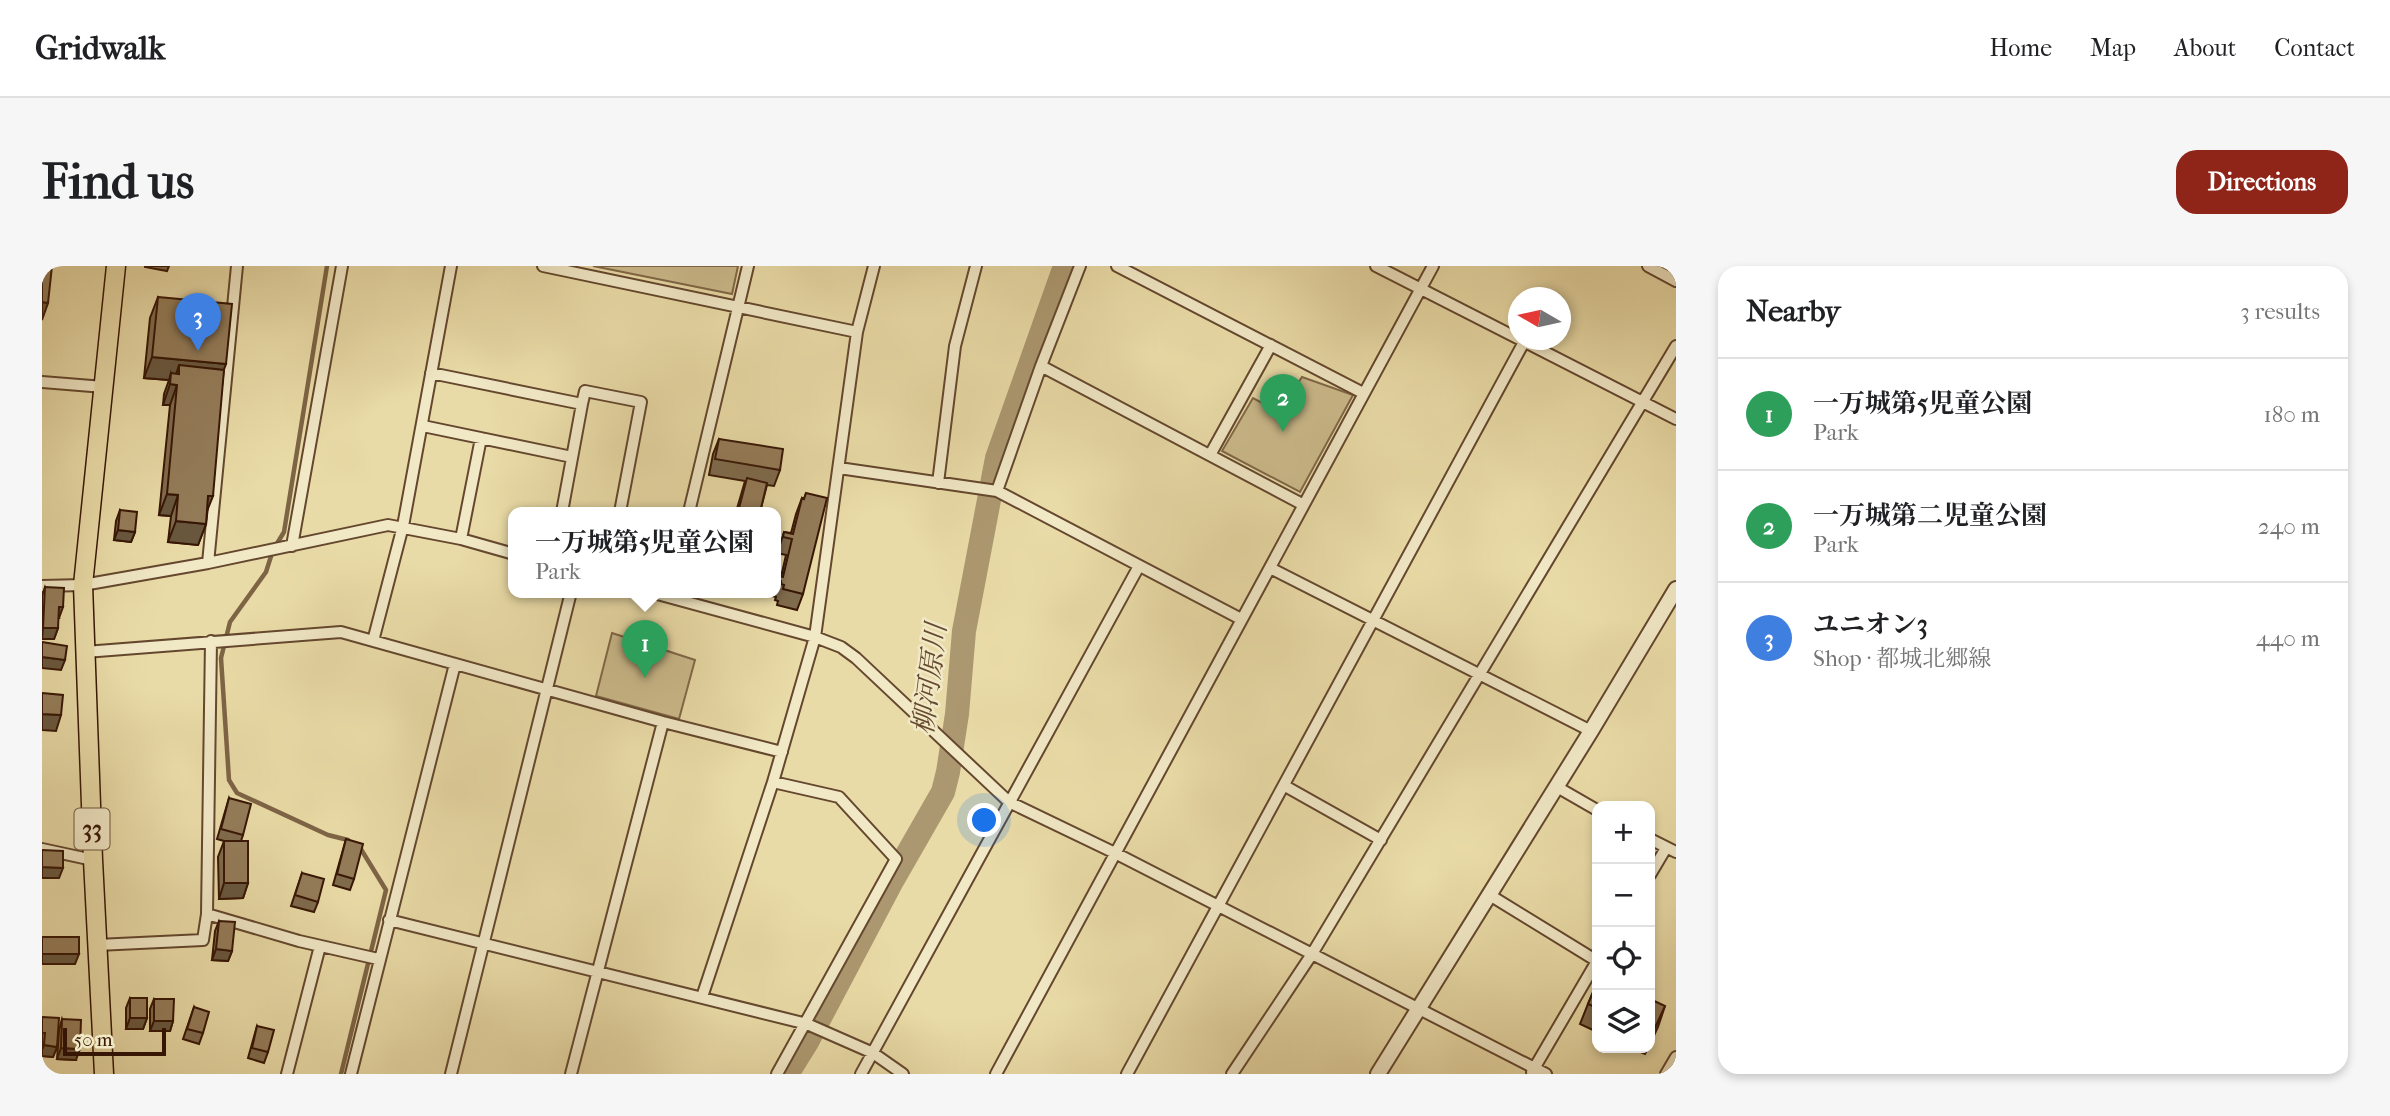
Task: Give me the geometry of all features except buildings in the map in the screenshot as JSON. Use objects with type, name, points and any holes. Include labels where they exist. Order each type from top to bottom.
[{"type":"main road","name":"33","points":[[104,1074],[83,585],[116,266]]},
{"type":"street","points":[[208,563],[237,266]]},
{"type":"street","points":[[292,546],[342,266]]},
{"type":"street","points":[[373,641],[403,526],[451,266]]},
{"type":"street","points":[[543,266],[565,268],[858,332]]},
{"type":"street","points":[[690,507],[748,266]]},
{"type":"street","points":[[702,997],[773,782],[815,637],[858,332],[874,266]]},
{"type":"street","points":[[938,482],[955,346],[976,266]]},
{"type":"street","points":[[996,491],[1080,266]]},
{"type":"street","points":[[1117,266],[1363,393]]},
{"type":"street","points":[[1376,266],[1508,334]]},
{"type":"street","points":[[996,1074],[1433,266]]},
{"type":"street","points":[[1647,266],[1676,281]]},
{"type":"street","points":[[1210,455],[1271,345]]},
{"type":"street","points":[[1232,1074],[1312,954],[1676,346]]},
{"type":"street","points":[[1127,1074],[1520,350]]},
{"type":"street","points":[[1540,350],[1676,419]]},
{"type":"street","points":[[1041,366],[1302,505]]},
{"type":"street","points":[[431,373],[582,404]]},
{"type":"street","points":[[42,382],[104,387]]},
{"type":"street","points":[[563,507],[585,391],[641,402],[621,507]]},
{"type":"street","points":[[422,426],[572,457]]},
{"type":"street","points":[[461,539],[481,438]]},
{"type":"street","points":[[839,468],[996,491],[1241,619]]},
{"type":"street","points":[[42,586],[83,585],[208,563],[388,525],[461,539],[508,552]]},
{"type":"street","points":[[861,1074],[1139,566]]},
{"type":"street","points":[[1270,568],[1591,731]]},
{"type":"street","points":[[1378,1074],[1557,787],[1676,589]]},
{"type":"street","points":[[452,1074],[570,598]]},
{"type":"street","points":[[683,598],[815,637],[841,648],[856,658],[1009,802],[1312,954],[1532,1071],[1546,1074]]},
{"type":"street","points":[[85,652],[341,632],[663,722],[782,752]]},
{"type":"street","points":[[97,945],[203,940],[207,914],[211,641]]},
{"type":"street","points":[[351,1074],[378,959],[455,664]]},
{"type":"street","points":[[571,1074],[663,722]]},
{"type":"street","points":[[773,782],[839,797],[896,859],[778,1074]]},
{"type":"street","points":[[1284,786],[1381,840]]},
{"type":"street","points":[[1557,787],[1592,807]]},
{"type":"street","points":[[1655,842],[1671,850],[1655,869]]},
{"type":"street","points":[[42,849],[93,860]]},
{"type":"street","points":[[1488,894],[1592,958]]},
{"type":"street","points":[[207,914],[320,946],[378,959]]},
{"type":"street","points":[[389,920],[807,1024],[873,1054],[903,1074]]},
{"type":"street","points":[[287,1074],[320,946]]},
{"type":"street","points":[[1532,1071],[1592,969]]},
{"type":"street","points":[[1666,1074],[1676,1057]]},
{"type":"shaded area","points":[[593,266],[738,266],[732,294]]},
{"type":"shaded area","points":[[1302,377],[1353,395],[1300,492],[1222,451],[1253,398],[1279,412]]},
{"type":"shaded area","points":[[612,633],[695,660],[679,719],[596,696]]},
{"type":"waterway","points":[[327,266],[284,532],[273,550],[266,572],[230,622],[221,658],[229,780],[237,793],[328,835],[348,840]]},
{"type":"waterway","name":"柳河原川","points":[[787,1074],[943,792],[957,714],[964,631],[997,458],[1065,266]]},
{"type":"waterway","points":[[341,1074],[386,890],[359,846]]},
{"type":"place","name":"ユニオン3","points":[[198,351]]},
{"type":"place","name":"一万城第二児童公園","points":[[1283,432]]},
{"type":"place","name":"一万城第5児童公園","points":[[645,678]]}]
